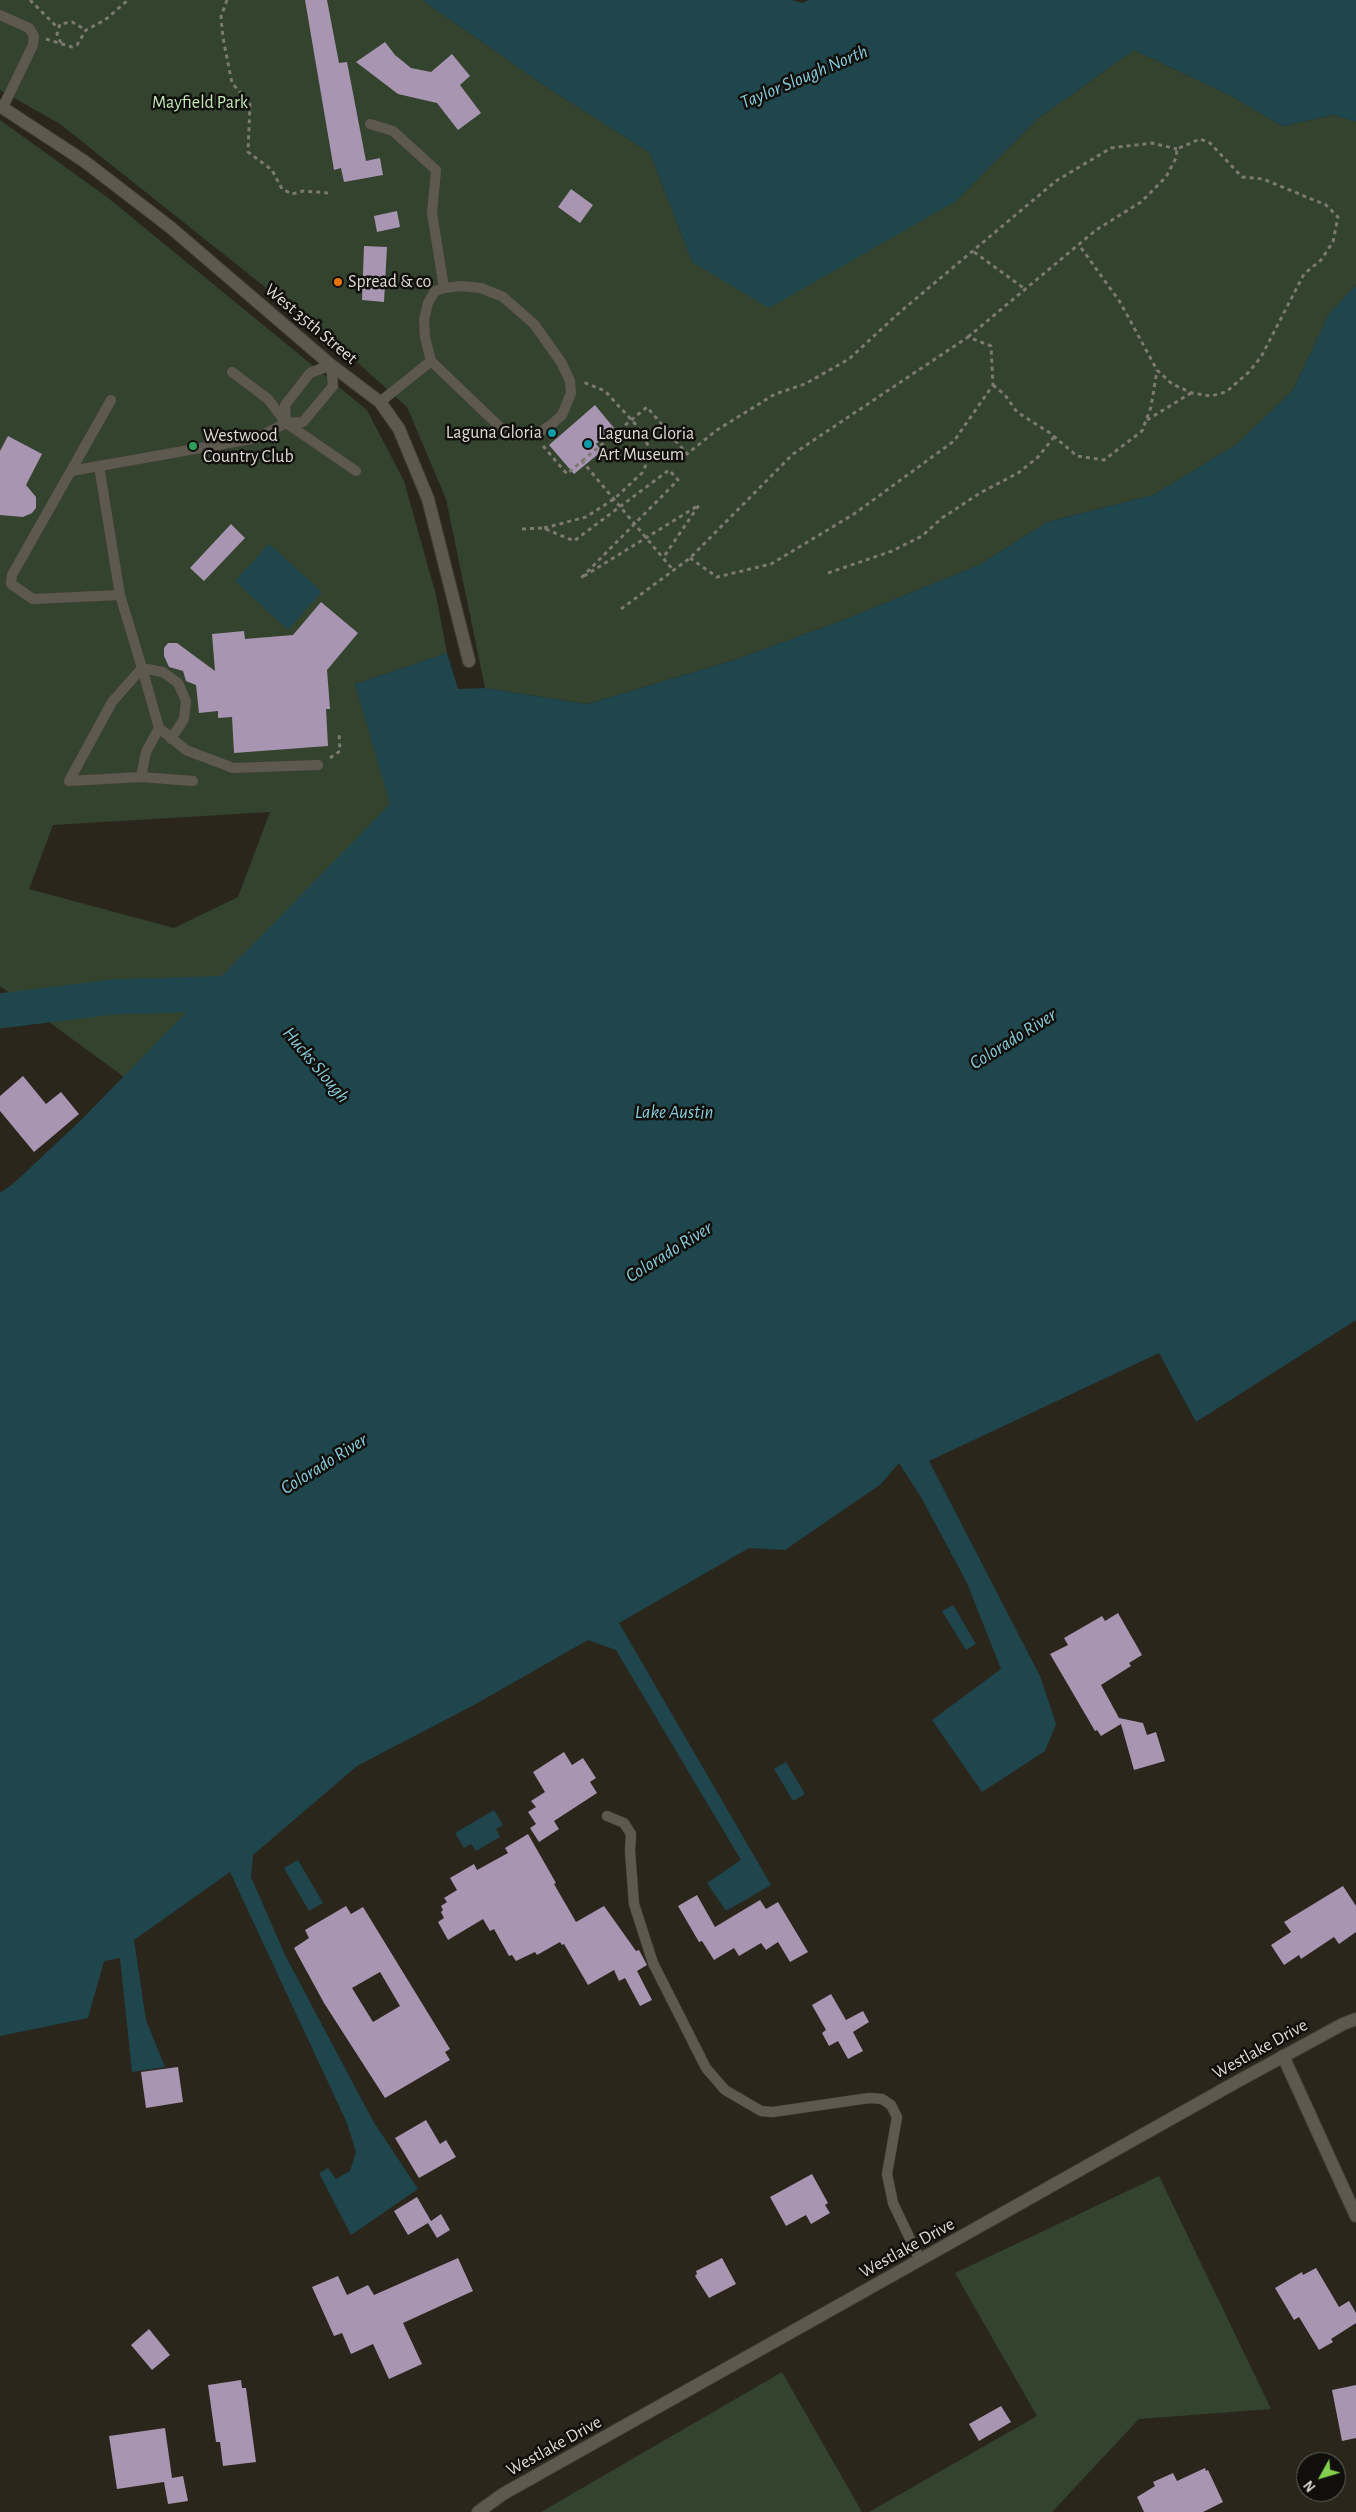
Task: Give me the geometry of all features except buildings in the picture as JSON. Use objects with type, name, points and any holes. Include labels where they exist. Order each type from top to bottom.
[{"type":"street","name":"West 35th Street","points":[[1,106],[84,161],[170,227],[331,365],[380,402],[399,428],[428,499],[469,661]]},
{"type":"street","name":"Westlake Drive","points":[[478,2512],[512,2489],[1283,2056],[1356,2019]]},
{"type":"street","points":[[1283,2056],[1356,2216]]},
{"type":"lane","points":[[0,15],[29,28],[34,36],[33,45],[1,106]]},
{"type":"lane","points":[[370,124],[393,131],[436,170],[432,213],[444,288]]},
{"type":"lane","points":[[444,288],[482,288],[503,297],[534,324],[552,349],[570,381],[571,393],[562,415],[552,424],[534,434],[513,435],[503,430],[431,361],[425,337],[424,320],[428,303],[435,292],[444,288]]},
{"type":"lane","points":[[380,402],[431,361]]},
{"type":"lane","points":[[71,471],[257,438],[286,423],[303,422],[333,386],[331,365],[310,373],[305,379],[285,405],[286,423]]},
{"type":"lane","points":[[232,372],[268,399],[286,423],[356,471]]},
{"type":"lane","points":[[111,400],[12,575],[11,584],[33,599],[120,594]]},
{"type":"lane","points":[[99,466],[120,594],[159,728],[170,739],[186,750],[233,768],[318,765]]},
{"type":"lane","points":[[142,668],[163,672],[178,683],[186,701],[184,719],[170,739]]},
{"type":"lane","points":[[142,668],[112,702],[69,781],[141,777],[193,781]]},
{"type":"lane","points":[[141,777],[146,752],[159,728]]},
{"type":"lane","points":[[607,1816],[624,1823],[630,1834],[634,1904],[653,1963],[706,2068],[725,2090],[761,2111],[774,2112],[869,2098],[882,2099],[891,2105],[897,2117],[887,2174],[893,2203],[920,2260]]},
{"type":"path","points":[[30,0],[58,28]]},
{"type":"path","points":[[34,36],[72,47],[77,45],[86,30],[105,20],[128,0]]},
{"type":"path","points":[[227,0],[221,17],[223,38],[232,83],[250,104],[248,152],[272,170],[282,188],[292,194],[304,191],[329,193]]},
{"type":"path","points":[[61,44],[57,34],[58,28],[64,22],[72,22],[86,30]]},
{"type":"path","points":[[534,434],[567,474],[647,407],[687,454],[717,430],[776,394],[805,384],[849,360],[900,312],[974,252],[1014,214],[1056,181],[1111,148],[1152,143],[1177,150],[1200,139],[1210,143],[1242,177],[1263,179],[1326,205],[1338,217],[1333,242],[1321,260],[1304,274],[1261,357],[1249,372],[1226,392],[1211,396],[1192,393],[1172,384],[1157,370],[1120,302],[1079,245]]},
{"type":"path","points":[[621,609],[690,558],[793,454],[968,336],[1111,220],[1121,216],[1141,202],[1166,177],[1176,158],[1177,150]]},
{"type":"path","points":[[974,252],[1025,289]]},
{"type":"path","points":[[690,558],[717,577],[771,564],[854,514],[954,441],[993,385],[991,346],[968,336]]},
{"type":"path","points":[[993,385],[1005,395],[1017,412],[1078,456],[1104,460],[1142,432],[1151,407],[1157,370]]},
{"type":"path","points":[[522,529],[543,528],[586,517],[614,499],[642,473],[647,463],[649,447],[632,419],[605,391],[589,383],[570,381]]},
{"type":"path","points":[[1146,420],[1192,393]]},
{"type":"path","points":[[828,573],[892,551],[922,536],[942,518],[980,493],[1018,473],[1038,458],[1054,437]]},
{"type":"path","points":[[582,461],[673,570]]},
{"type":"path","points":[[543,528],[574,541],[669,470],[678,480],[581,578],[699,505],[663,558]]},
{"type":"path","points":[[330,758],[340,750],[339,732]]},
{"type":"green space","name":"Mayfield Park","points":[[0,0],[422,0],[545,86],[650,153],[692,262],[956,201],[1036,120],[1134,50],[1231,96],[1282,126],[1334,115],[1356,122],[1356,285],[1329,314],[1293,390],[1237,444],[1153,495],[1047,522],[979,565],[838,622],[734,660],[587,704],[485,688],[446,499],[407,407],[339,346],[60,124],[0,90]]},
{"type":"green space","name":"Westwood Country Club","points":[[0,120],[107,197],[367,410],[404,481],[436,595],[447,653],[355,684],[391,804],[124,1077],[0,986]],"holes":[[[270,812],[238,897],[174,928],[29,889],[53,825]]]},
{"type":"green space","points":[[1159,2176],[1271,2409],[1139,2419],[1052,2512],[869,2512],[1037,2416],[955,2273]]},
{"type":"green space","points":[[782,2372],[862,2512],[541,2512]]},
{"type":"water","name":"Taylor Slough North","points":[[422,0],[792,0],[803,3],[808,0],[1356,0],[1356,122],[1334,115],[1282,126],[1231,96],[1134,50],[1036,120],[956,201],[769,308],[692,262],[650,153],[545,86]]},
{"type":"water","name":"Lake Austin","points":[[1356,285],[1356,1320],[1196,1422],[1159,1353],[929,1461],[1040,1676],[1056,1724],[1045,1751],[982,1792],[932,1720],[1001,1669],[967,1583],[921,1497],[899,1463],[881,1484],[785,1550],[749,1548],[619,1623],[771,1885],[726,1911],[707,1883],[741,1860],[616,1650],[588,1640],[474,1705],[357,1766],[253,1855],[251,1877],[285,1955],[373,2121],[418,2189],[351,2235],[319,2173],[328,2168],[336,2179],[350,2171],[356,2152],[347,2123],[230,1872],[134,1940],[146,2020],[165,2067],[132,2072],[120,1958],[104,1961],[88,2018],[0,2036],[0,1193],[13,1184],[81,1120],[390,804],[355,684],[447,653],[458,689],[485,688],[587,704],[734,660],[838,622],[979,565],[1047,522],[1153,495],[1237,444],[1293,390],[1329,314]]},
{"type":"water","points":[[269,544],[322,592],[288,630],[235,581]]},
{"type":"water","points":[[953,1605],[976,1644],[966,1650],[942,1611]]},
{"type":"water","points":[[786,1762],[805,1794],[793,1801],[774,1769]]},
{"type":"water","points":[[494,1810],[503,1825],[496,1829],[500,1837],[476,1851],[471,1844],[464,1848],[455,1833]]},
{"type":"water","points":[[298,1860],[323,1903],[309,1911],[284,1868]]},
{"type":"waterway","name":"Hucks Slough","points":[[0,1011],[113,997],[237,993],[252,998]]},
{"type":"place","name":"Spread & co","points":[[338,282]]},
{"type":"place","name":"Laguna Gloria","points":[[552,433]]},
{"type":"place","name":"Laguna Gloria Art Museum","points":[[588,444]]},
{"type":"place","name":"Westwood Country Club","points":[[193,446]]},
{"type":"water label","name":"Colorado River","points":[[1013,1039]]},
{"type":"water label","name":"Colorado River","points":[[669,1252]]},
{"type":"water label","name":"Colorado River","points":[[324,1464]]}]
